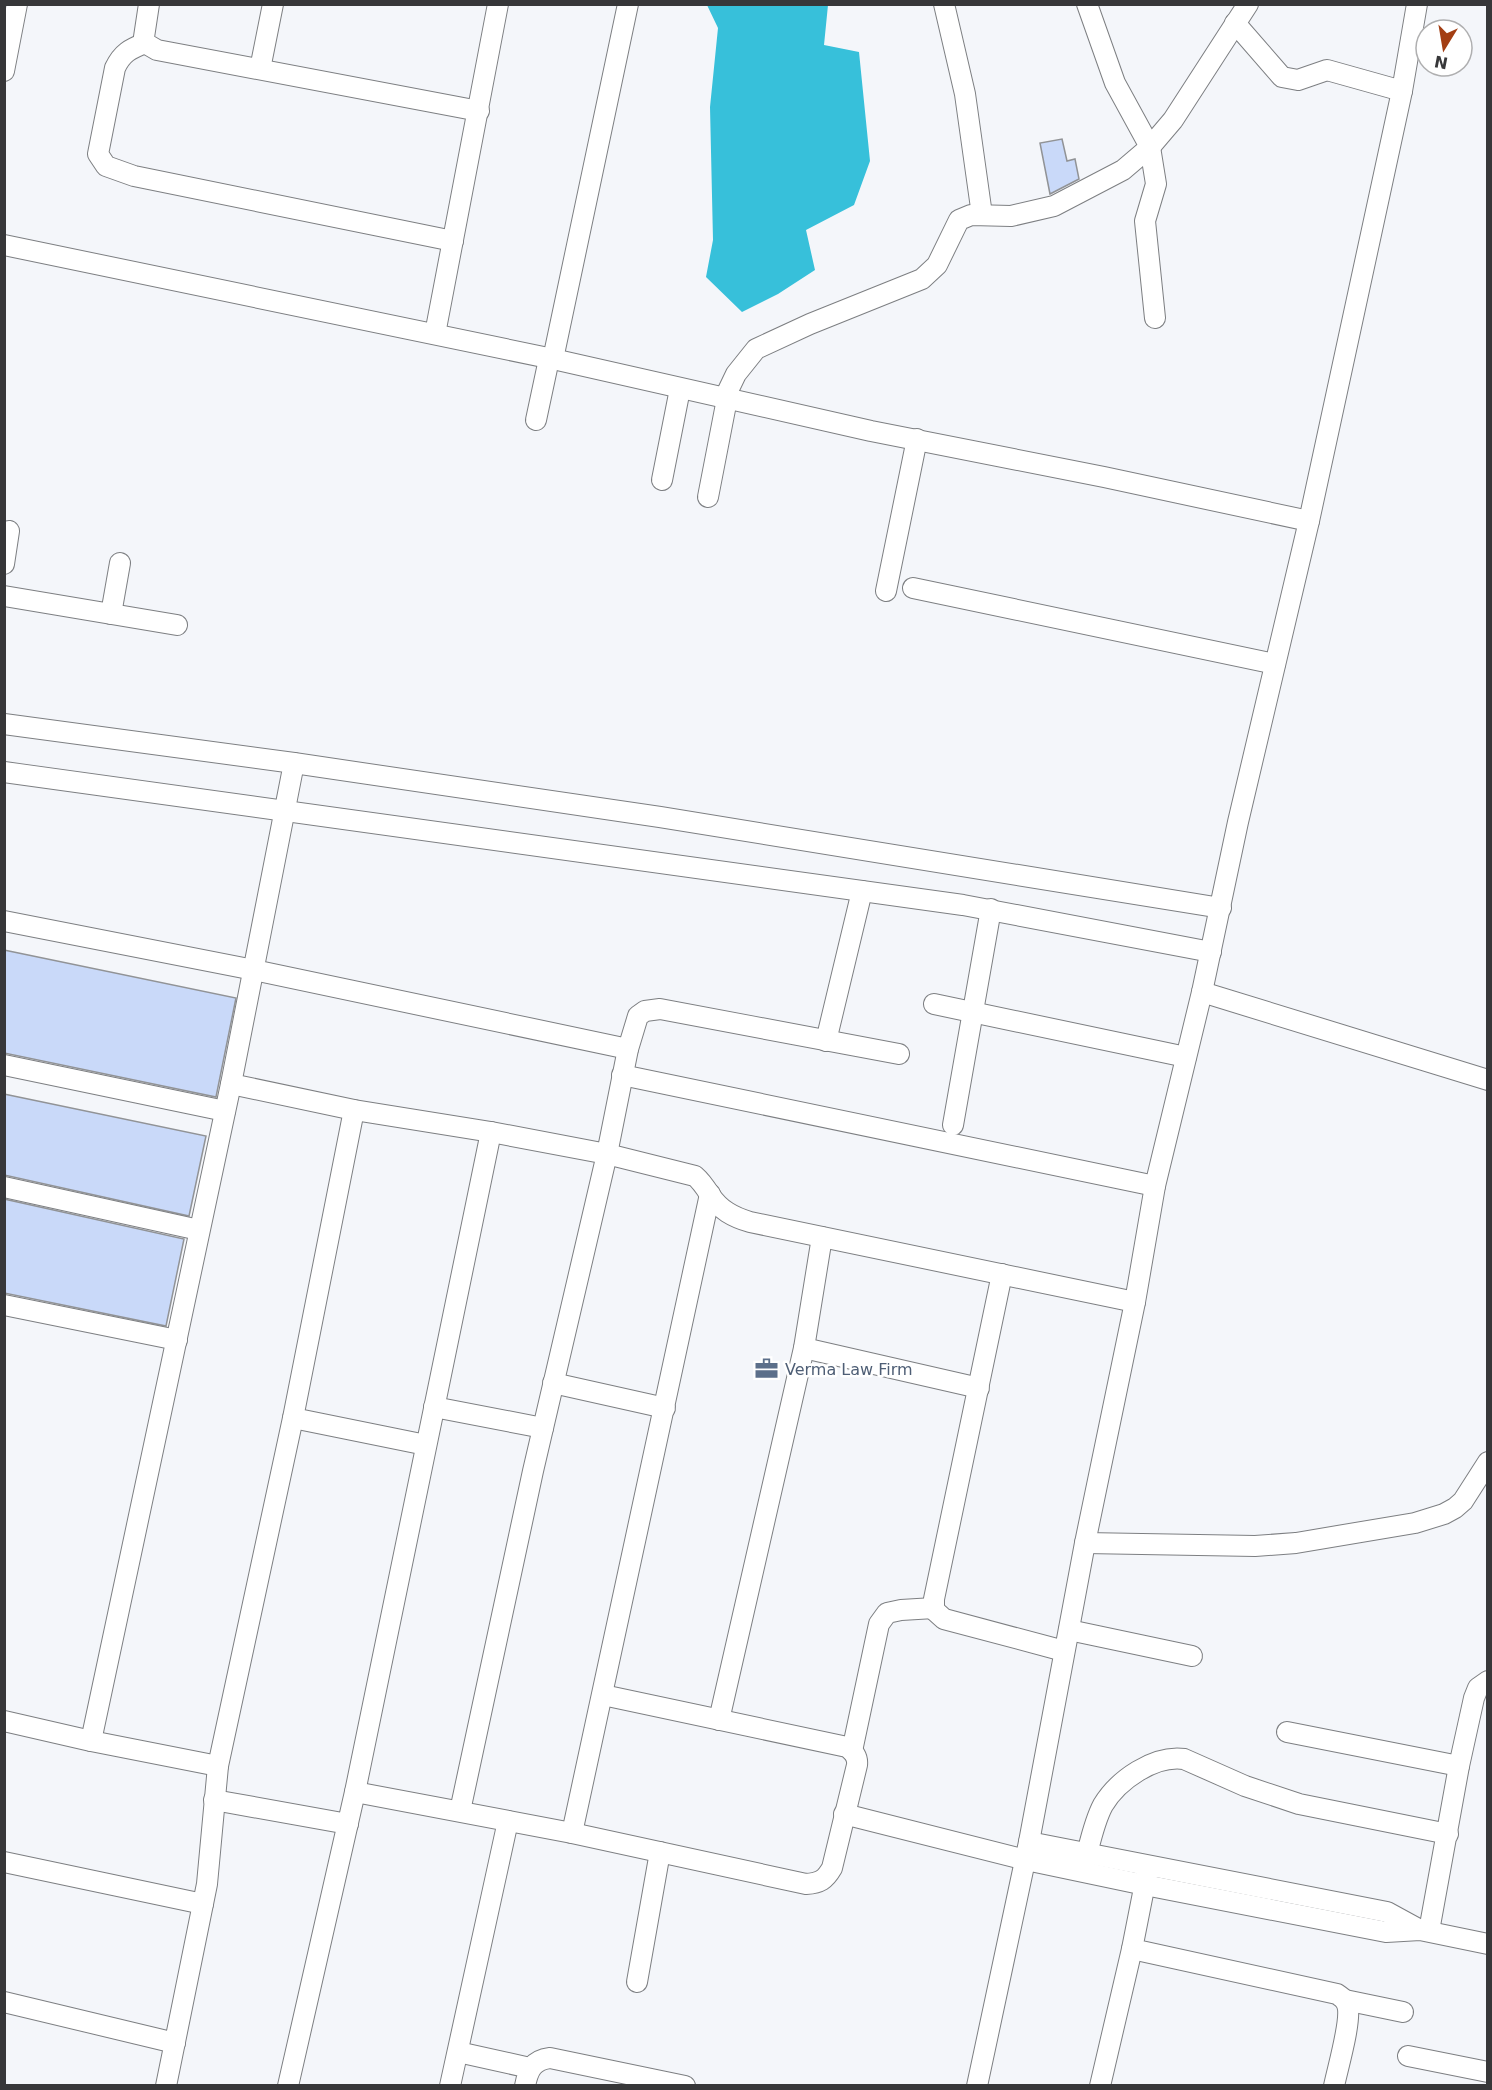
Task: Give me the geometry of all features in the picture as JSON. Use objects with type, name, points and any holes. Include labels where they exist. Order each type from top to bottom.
[{"type":"street","points":[[4,70],[17,4]]},
{"type":"street","points":[[145,43],[144,31],[149,4]]},
{"type":"street","points":[[260,69],[273,4]]},
{"type":"street","points":[[435,334],[498,4]]},
{"type":"street","points":[[536,420],[628,4]]},
{"type":"street","points":[[944,4],[965,94],[982,215]]},
{"type":"street","points":[[1087,4],[1115,83],[1150,147],[1156,184],[1145,221],[1155,318]]},
{"type":"street","points":[[708,497],[726,399],[735,374],[756,349],[810,324],[922,279],[937,265],[960,220],[971,215],[1011,216],[1054,206],[1123,170],[1150,147],[1173,120],[1203,77],[1248,4]]},
{"type":"street","points":[[977,2085],[1028,1851],[1064,1651],[1135,1302],[1155,1186],[1202,992],[1238,822],[1309,521],[1402,91],[1417,4]]},
{"type":"street","points":[[1235,23],[1282,77],[1298,80],[1327,70],[1402,91]]},
{"type":"street","points":[[145,43],[156,50],[479,111]]},
{"type":"street","points":[[145,43],[121,56],[115,68],[98,154],[106,166],[134,177],[453,241]]},
{"type":"street","points":[[4,245],[435,334],[917,440],[1309,521]]},
{"type":"street","points":[[662,480],[680,389]]},
{"type":"street","points":[[886,591],[917,440]]},
{"type":"street","points":[[4,564],[9,531]]},
{"type":"street","points":[[111,614],[120,562]]},
{"type":"street","points":[[913,588],[1275,664]]},
{"type":"street","points":[[4,596],[177,625]]},
{"type":"street","points":[[4,724],[294,763],[683,820],[1221,908]]},
{"type":"street","points":[[91,1741],[231,1084],[294,763]]},
{"type":"street","points":[[4,772],[284,812],[572,849],[991,909],[1211,952]]},
{"type":"street","points":[[826,1041],[862,891]]},
{"type":"street","points":[[953,1125],[991,909]]},
{"type":"street","points":[[4,921],[254,970],[628,1048]]},
{"type":"street","points":[[1202,992],[1488,1080]]},
{"type":"street","points":[[933,1004],[1186,1057]]},
{"type":"street","points":[[460,1811],[553,1383],[608,1154],[628,1048],[638,1016],[645,1011],[660,1009],[899,1054]]},
{"type":"street","points":[[4,1065],[225,1111]]},
{"type":"street","points":[[622,1075],[1155,1186]]},
{"type":"street","points":[[231,1084],[354,1110],[608,1154],[695,1176],[705,1185],[718,1206],[735,1217],[1135,1302]]},
{"type":"street","points":[[165,2085],[207,1884],[218,1766],[293,1418],[354,1110]]},
{"type":"street","points":[[288,2085],[355,1792],[491,1132]]},
{"type":"street","points":[[4,1187],[200,1230]]},
{"type":"street","points":[[572,1833],[710,1194]]},
{"type":"street","points":[[719,1719],[804,1348],[822,1237]]},
{"type":"street","points":[[1002,1274],[934,1608],[944,1619],[1064,1651]]},
{"type":"street","points":[[4,1305],[177,1340]]},
{"type":"street","points":[[804,1348],[979,1388]]},
{"type":"street","points":[[553,1383],[665,1408]]},
{"type":"street","points":[[434,1407],[543,1428]]},
{"type":"street","points":[[293,1418],[426,1445]]},
{"type":"street","points":[[1085,1542],[1255,1546],[1296,1543],[1415,1522],[1437,1517],[1455,1508],[1463,1501],[1488,1462]]},
{"type":"street","points":[[852,1751],[879,1624],[887,1613],[934,1608]]},
{"type":"street","points":[[1069,1630],[1192,1656]]},
{"type":"street","points":[[1425,1930],[1448,1834],[1459,1766],[1474,1698],[1478,1688],[1488,1681]]},
{"type":"street","points":[[355,1792],[572,1833],[806,1884],[818,1883],[825,1879],[832,1868],[857,1761],[852,1751],[847,1747],[603,1695]]},
{"type":"street","points":[[4,1721],[218,1766]]},
{"type":"street","points":[[1287,1732],[1459,1766]]},
{"type":"street","points":[[1087,1854],[1104,1805],[1117,1789],[1140,1769],[1162,1759],[1173,1758],[1184,1759],[1245,1786],[1299,1804],[1448,1834]]},
{"type":"street","points":[[214,1800],[348,1824]]},
{"type":"street","points":[[844,1814],[1147,1876],[1386,1932],[1425,1930],[1488,1944]]},
{"type":"street","points":[[450,2085],[508,1821]]},
{"type":"street","points":[[1028,1851],[1087,1854],[1147,1876]]},
{"type":"street","points":[[637,1982],[660,1852]]},
{"type":"street","points":[[4,1862],[203,1904]]},
{"type":"street","points":[[1100,2085],[1147,1876]]},
{"type":"street","points":[[1132,1949],[1337,1994],[1345,2000],[1403,2012]]},
{"type":"street","points":[[1334,2085],[1347,2019],[1348,2008],[1345,2000]]},
{"type":"street","points":[[4,2002],[175,2043]]},
{"type":"street","points":[[458,2052],[527,2077],[541,2059],[562,2060],[685,2085]]},
{"type":"street","points":[[1408,2056],[1488,2072]]},
{"type":"water","points":[[707,5],[828,5],[824,45],[859,52],[870,161],[854,205],[806,230],[815,270],[778,294],[742,312],[706,277],[713,240],[710,107],[718,28]]},
{"type":"building","points":[[1062,139],[1067,161],[1075,159],[1079,179],[1050,194],[1040,143]]},
{"type":"building","points":[[4,950],[236,998],[216,1097],[4,1053]]},
{"type":"building","points":[[4,1094],[206,1136],[189,1216],[4,1175]]},
{"type":"building","points":[[4,1199],[184,1239],[166,1326],[4,1293]]},
{"type":"place","name":"Verma Law Firm","points":[[767,1369]]}]
